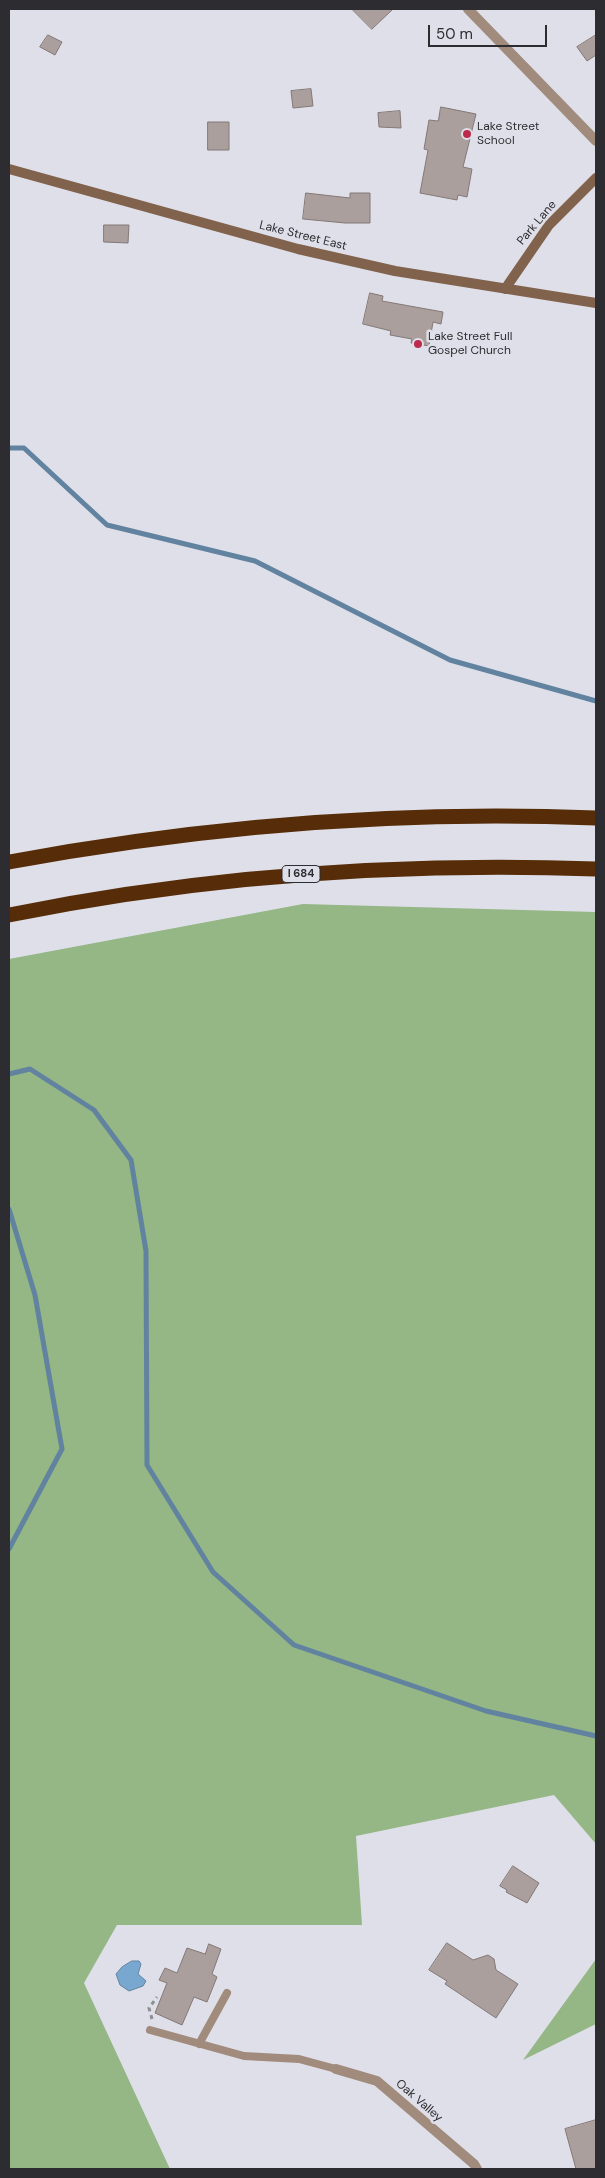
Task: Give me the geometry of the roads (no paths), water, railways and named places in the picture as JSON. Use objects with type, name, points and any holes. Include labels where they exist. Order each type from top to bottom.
[{"type":"highway","points":[[9,862],[149,839],[299,823],[446,816],[596,818]]},
{"type":"highway","name":"I 684","points":[[9,914],[138,892],[281,876],[444,868],[596,869]]},
{"type":"main road","name":"Lake Street East","points":[[9,169],[298,249],[395,271],[596,303]]},
{"type":"main road","name":"Park Lane","points":[[505,289],[549,225],[596,178]]},
{"type":"street","points":[[468,9],[596,140]]},
{"type":"street","name":"Oak Valley","points":[[336,2069],[377,2080],[474,2164],[476,2169]]},
{"type":"lane","points":[[200,2044],[227,1993]]},
{"type":"lane","points":[[153,2031],[244,2056],[298,2059],[336,2069]]},
{"type":"water","points":[[132,1961],[139,1961],[141,1964],[138,1974],[146,1981],[143,1986],[129,1991],[120,1985],[116,1974],[122,1967]]},
{"type":"waterway","points":[[9,448],[24,448],[107,525],[255,561],[450,660],[596,701]]},
{"type":"waterway","points":[[9,1074],[30,1069],[94,1110],[131,1160],[146,1251],[147,1465],[213,1572],[294,1645],[486,1711],[596,1736]]},
{"type":"waterway","points":[[9,1209],[35,1295],[62,1449],[9,1549]]},
{"type":"place","name":"Lake Street School","points":[[467,134]]},
{"type":"place","name":"Lake Street Full Gospel Church","points":[[418,344]]}]
